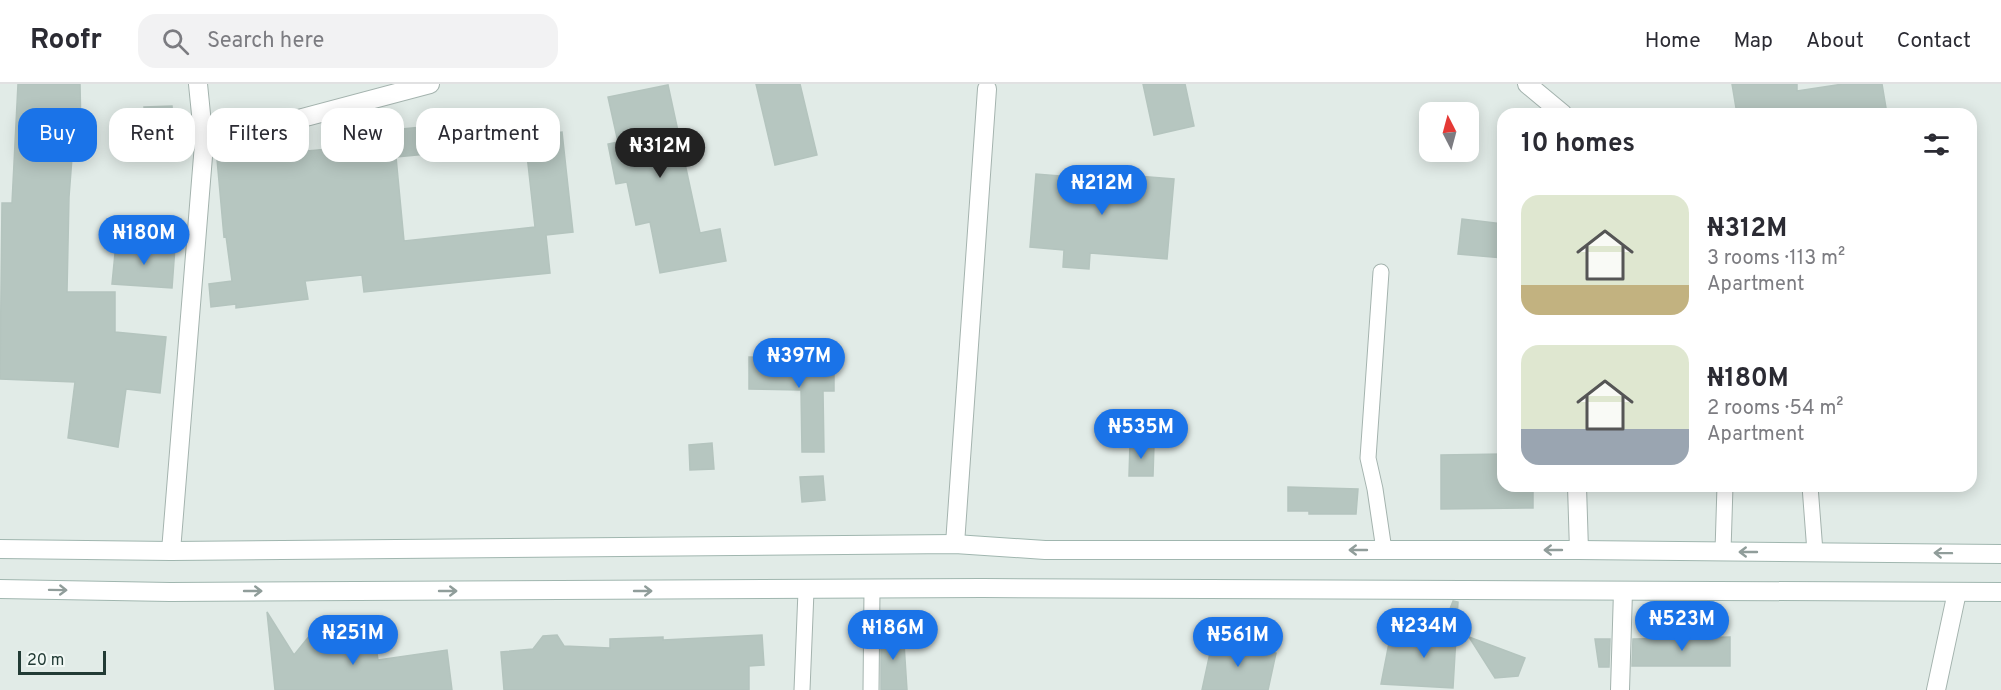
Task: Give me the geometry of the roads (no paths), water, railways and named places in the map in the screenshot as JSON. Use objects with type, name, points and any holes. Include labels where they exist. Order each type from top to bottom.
[{"type":"main road","points":[[171,551],[204,144],[198,84]]},
{"type":"main road","points":[[204,144],[430,84]]},
{"type":"main road","points":[[1527,84],[1556,108]]},
{"type":"main road","points":[[955,544],[987,89]]},
{"type":"main road","points":[[1577,492],[1579,550]]},
{"type":"main road","points":[[0,549],[171,551],[955,544],[1045,550],[1579,550],[2001,554]]},
{"type":"main road","points":[[0,589],[170,592],[872,590],[2001,592]]},
{"type":"main road","points":[[1620,690],[1623,591]]},
{"type":"main road","points":[[1936,690],[1957,592]]},
{"type":"lane","points":[[1381,272],[1368,458],[1384,550]]},
{"type":"lane","points":[[1724,551],[1725,492]]},
{"type":"lane","points":[[1810,492],[1815,552]]},
{"type":"lane","points":[[871,690],[872,590]]},
{"type":"lane","points":[[802,690],[806,591]]}]
